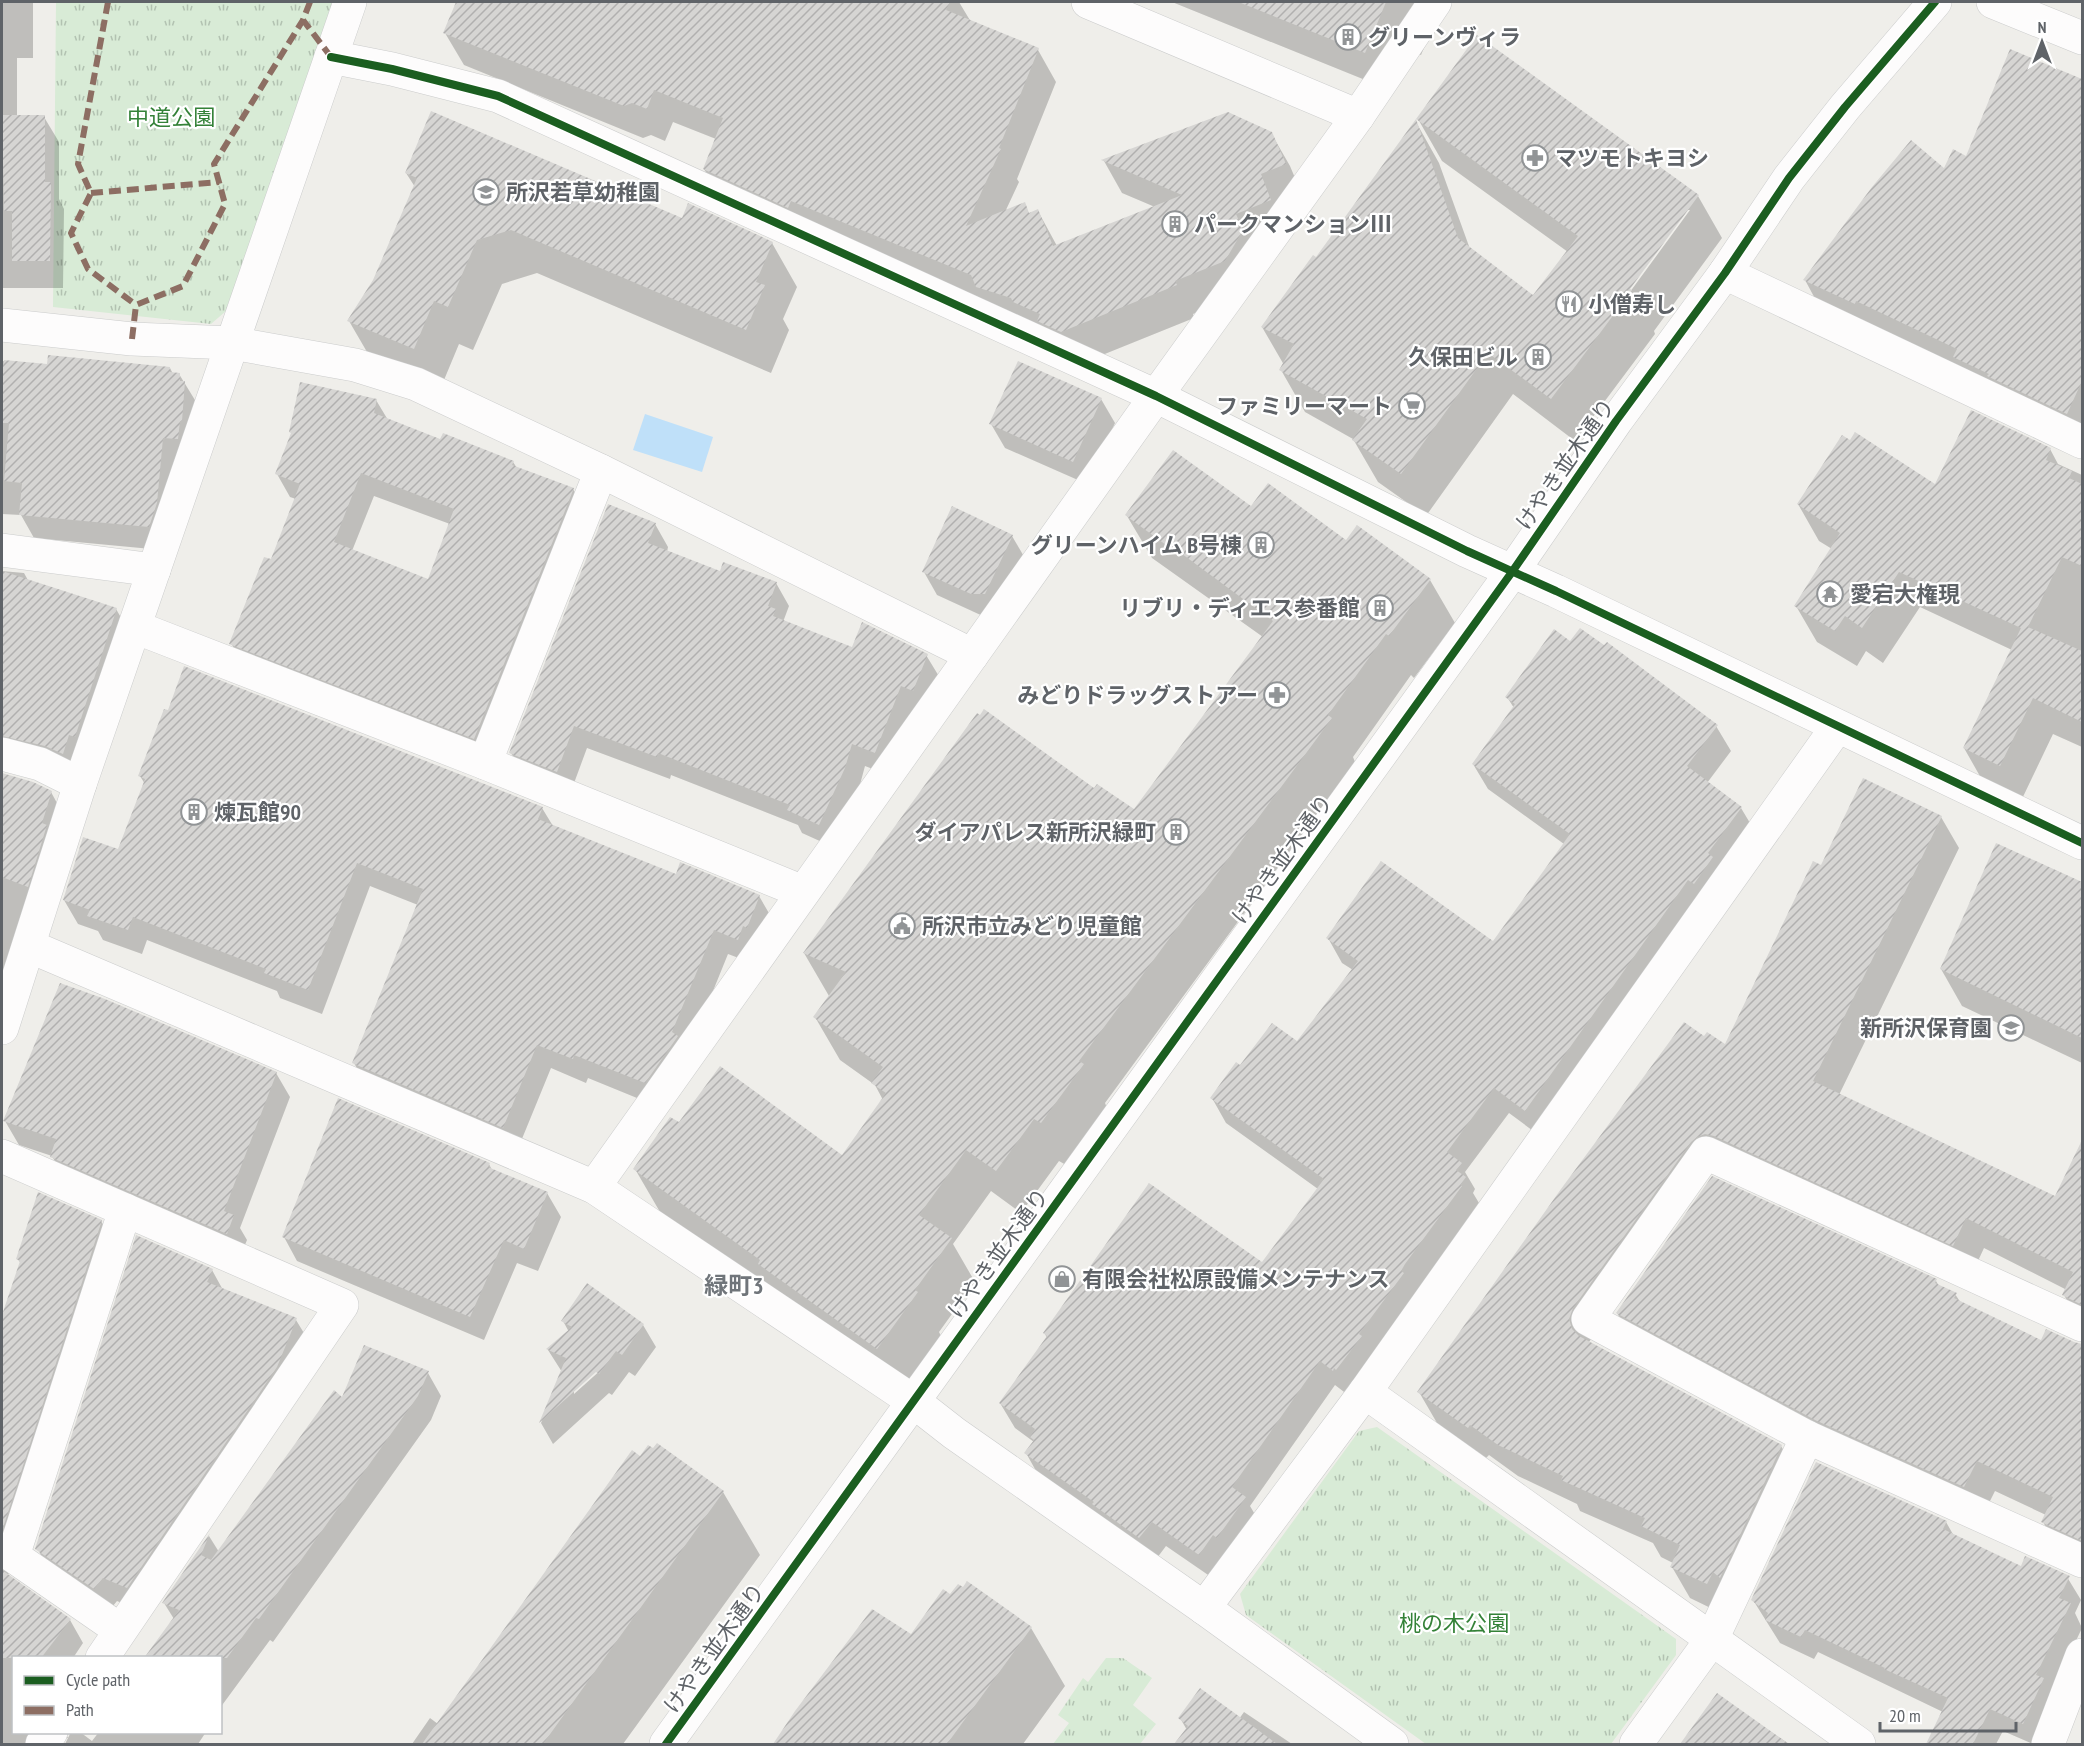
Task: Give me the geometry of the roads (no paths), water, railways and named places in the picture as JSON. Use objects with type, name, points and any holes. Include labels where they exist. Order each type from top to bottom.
[{"type":"street","points":[[2,1028],[80,784],[350,2]]},
{"type":"street","points":[[1088,2],[1358,116]]},
{"type":"street","points":[[596,1194],[804,892],[1155,396],[1358,116],[1436,2]]},
{"type":"street","name":"けやき並木通り","points":[[666,1744],[1512,572],[1616,421],[1725,273],[1789,178],[1845,107],[1935,2]]},
{"type":"street","points":[[1993,2],[2082,38]]},
{"type":"street","points":[[331,57],[392,69],[498,96],[1155,396],[1467,551],[2082,843]]},
{"type":"street","points":[[1725,273],[2082,442]]},
{"type":"street","points":[[2,325],[132,339],[232,343],[355,365],[416,384],[601,471],[972,655]]},
{"type":"street","points":[[485,763],[601,471]]},
{"type":"street","points":[[2,550],[154,570]]},
{"type":"street","points":[[135,627],[485,763],[804,892]]},
{"type":"street","points":[[1204,1608],[1365,1392],[1837,727]]},
{"type":"street","points":[[2,754],[40,764],[80,784]]},
{"type":"street","points":[[29,946],[596,1194],[913,1401],[954,1433],[1204,1608],[1392,1744]]},
{"type":"street","points":[[2082,1325],[1706,1153],[1588,1319],[1807,1437],[2082,1561]]},
{"type":"street","points":[[2,1156],[342,1305],[103,1656]]},
{"type":"street","points":[[120,1630],[13,1556],[125,1210]]},
{"type":"street","points":[[1365,1392],[1859,1744]]},
{"type":"street","points":[[1636,1744],[1712,1639],[1807,1437]]},
{"type":"street","points":[[2048,1744],[2082,1654]]},
{"type":"water","points":[[645,414],[713,437],[702,472],[633,450]]},
{"type":"place","name":"グリーンヴィラ","points":[[1348,37]]},
{"type":"place","name":"マツモトキヨシ","points":[[1535,158]]},
{"type":"place","name":"所沢若草幼稚園","points":[[486,192]]},
{"type":"place","name":"パークマンションⅢ","points":[[1175,224]]},
{"type":"place","name":"小僧寿し","points":[[1569,304]]},
{"type":"place","name":"久保田ビル","points":[[1538,357]]},
{"type":"place","name":"ファミリーマート","points":[[1412,406]]},
{"type":"place","name":"グリーンハイム B号棟","points":[[1261,545]]},
{"type":"place","name":"愛宕大権現","points":[[1830,594]]},
{"type":"place","name":"リブリ・ディエス参番館","points":[[1380,608]]},
{"type":"place","name":"みどりドラッグストアー","points":[[1277,695]]},
{"type":"place","name":"煉瓦館90","points":[[194,812]]},
{"type":"place","name":"ダイアパレス新所沢緑町","points":[[1176,832]]},
{"type":"place","name":"所沢市立みどり児童館","points":[[902,926]]},
{"type":"place","name":"新所沢保育園","points":[[2011,1028]]},
{"type":"place","name":"有限会社松原設備メンテナンス","points":[[1062,1279]]},
{"type":"district","name":"緑町3","points":[[734,1285]]},
{"type":"park label","name":"中道公園","points":[[171,117]]},
{"type":"park label","name":"桃の木公園","points":[[1454,1623]]}]
